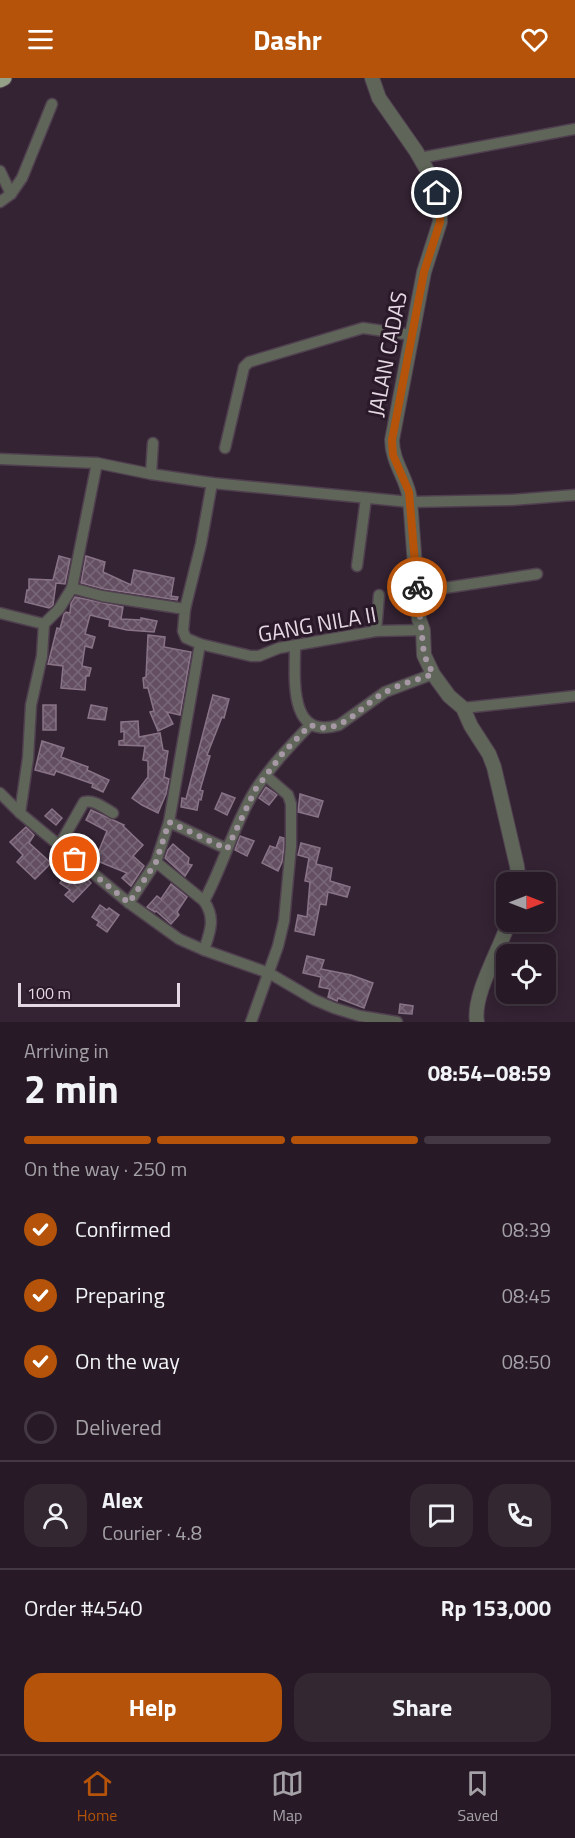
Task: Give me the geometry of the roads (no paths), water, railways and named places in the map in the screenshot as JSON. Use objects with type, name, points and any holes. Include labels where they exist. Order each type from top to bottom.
[{"type":"main road","points":[[0,80],[4,78]]},
{"type":"street","name":"JALAN CADAS","points":[[372,78],[379,98],[420,158],[437,193],[440,208],[440,222],[424,272],[392,440],[393,455],[406,482],[410,502],[424,655],[433,674],[449,696],[464,708],[471,726],[489,754],[518,872]]},
{"type":"street","points":[[0,202],[11,194],[22,178],[52,104]]},
{"type":"street","points":[[420,158],[575,129]]},
{"type":"street","points":[[0,171],[11,194]]},
{"type":"street","points":[[225,448],[243,373],[249,362],[363,328],[412,335]]},
{"type":"street","points":[[151,474],[153,442]]},
{"type":"street","points":[[0,459],[97,463],[212,483],[410,502],[512,500],[575,495]]},
{"type":"street","points":[[20,813],[28,764],[31,705],[42,656],[44,624],[59,609],[72,588],[97,463]]},
{"type":"street","points":[[129,903],[156,862],[169,822],[200,644],[184,635],[185,609],[201,544],[212,483]]},
{"type":"street","points":[[357,566],[366,498]]},
{"type":"street","points":[[418,592],[537,574]]},
{"type":"street","points":[[72,588],[102,596],[185,609]]},
{"type":"street","points":[[376,631],[380,595]]},
{"type":"street","points":[[0,613],[44,624]]},
{"type":"street","name":"GANG NILA II","points":[[200,644],[256,656],[274,649],[376,631],[423,630]]},
{"type":"street","points":[[295,646],[295,678],[300,709],[304,720],[310,725],[323,728],[339,725],[385,692],[433,674]]},
{"type":"street","points":[[464,708],[575,696]]},
{"type":"street","points":[[204,901],[255,790],[283,753],[310,725]]},
{"type":"street","points":[[251,1022],[278,946],[284,921],[291,846],[291,804],[288,795],[266,776]]},
{"type":"street","points":[[0,793],[59,846],[129,903],[179,939],[269,973],[315,1000],[334,1008],[360,1016],[397,1022]]},
{"type":"street","points":[[59,846],[84,802],[98,804],[113,813]]},
{"type":"street","points":[[169,822],[227,849]]},
{"type":"street","points":[[156,862],[204,901],[212,919],[204,950]]},
{"type":"street","points":[[477,1022],[476,1014],[481,993],[505,932]]}]
